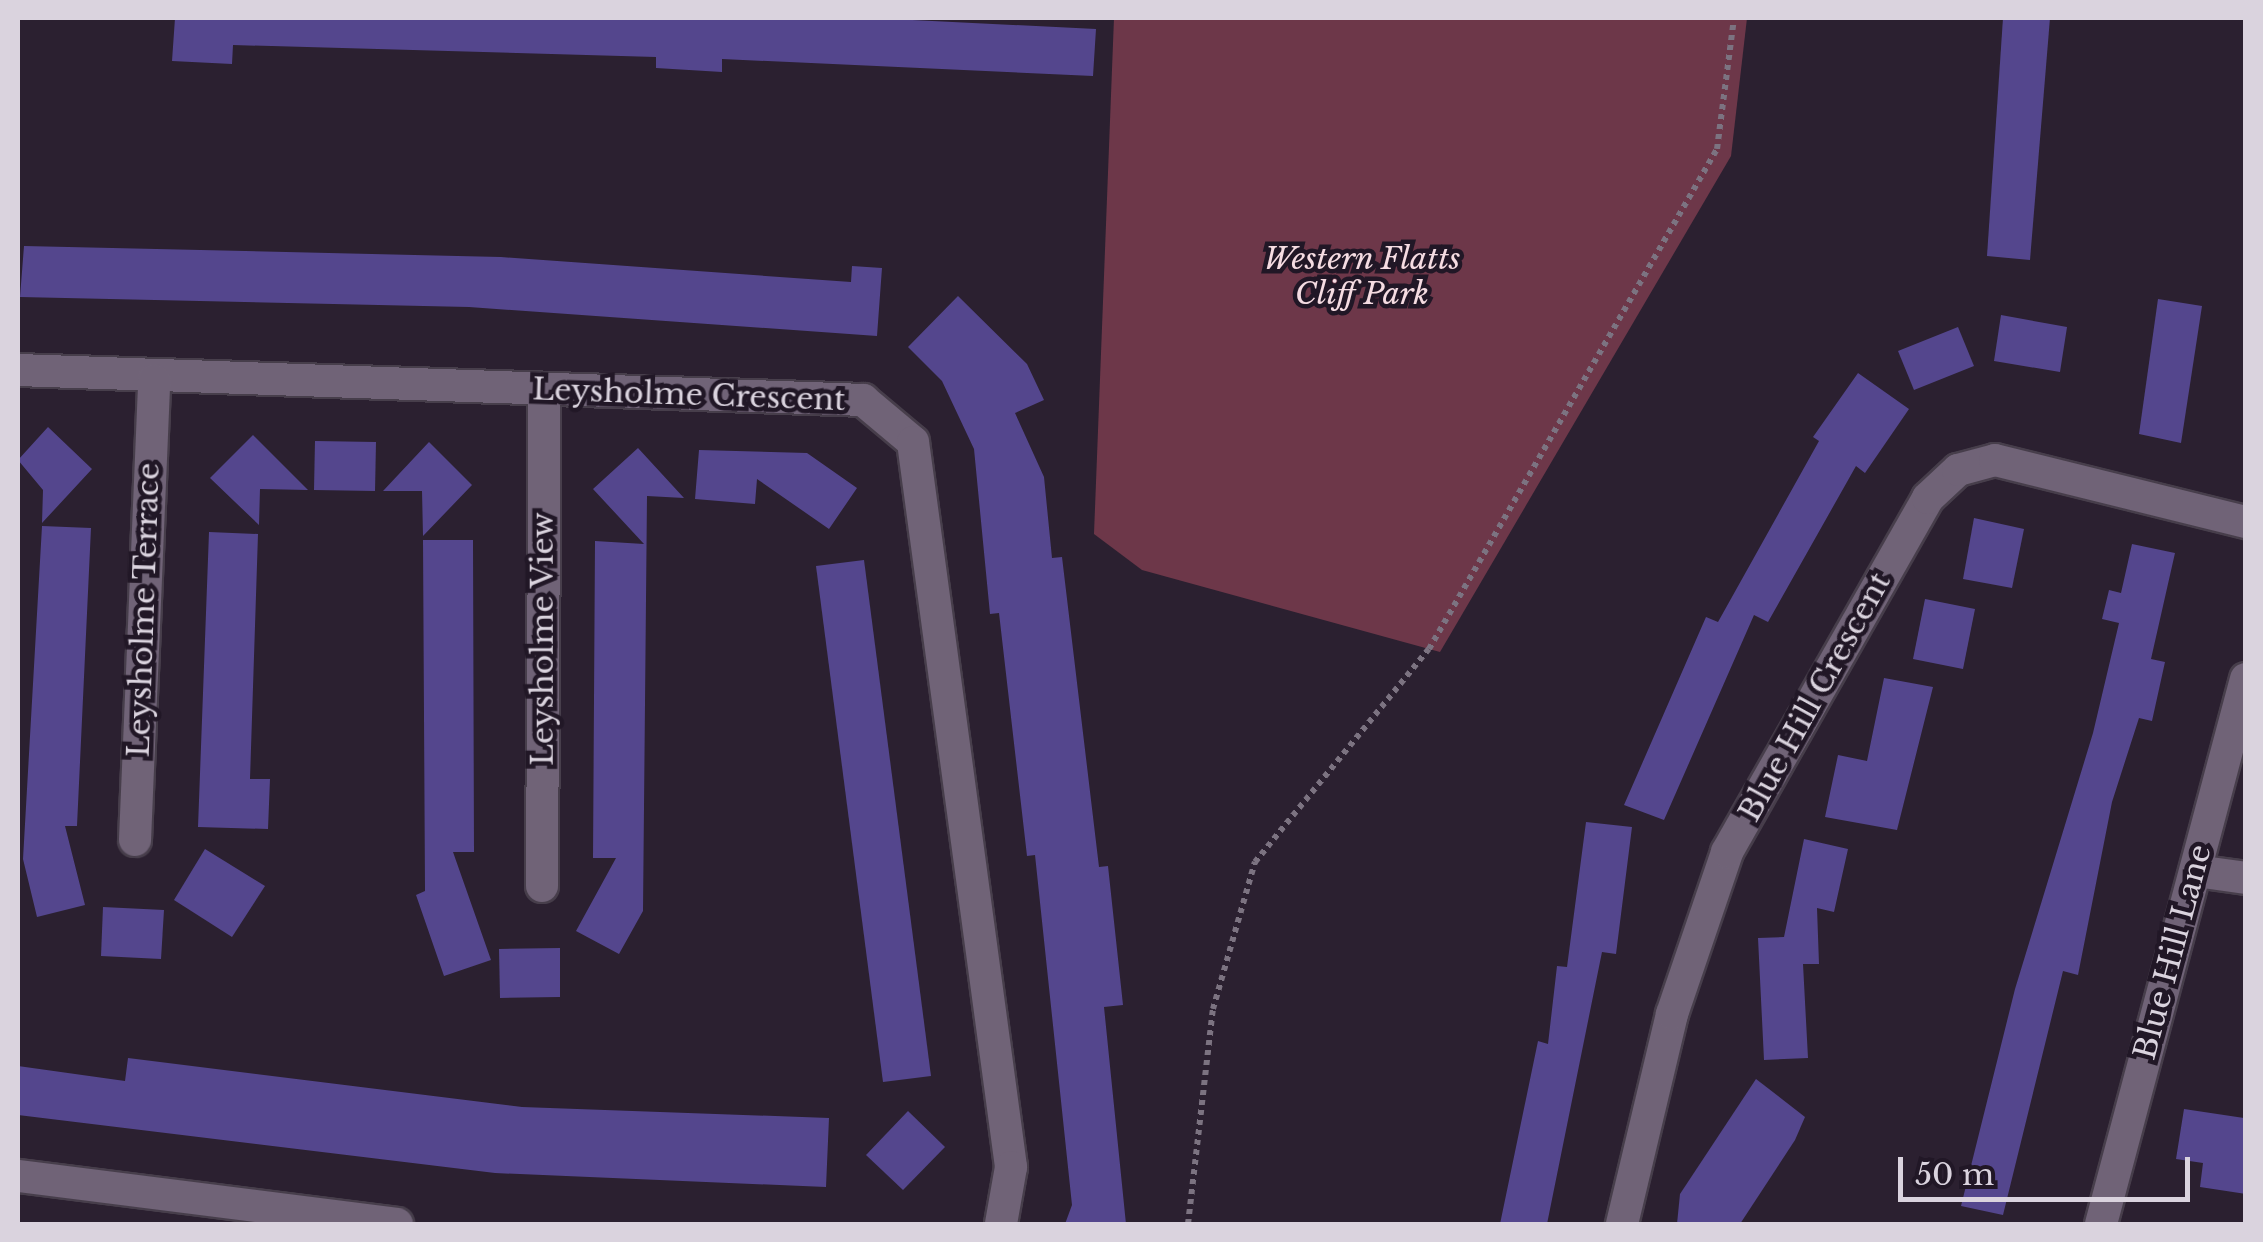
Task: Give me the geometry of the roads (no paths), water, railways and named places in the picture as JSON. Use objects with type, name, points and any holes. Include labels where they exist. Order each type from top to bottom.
[{"type":"street","name":"Leysholme Crescent","points":[[18,370],[154,380],[862,400],[912,442],[1011,1168],[1000,1224]]},
{"type":"street","name":"Leysholme Terrace","points":[[135,840],[154,380]]},
{"type":"street","name":"Leysholme View","points":[[542,886],[545,391]]},
{"type":"street","name":"Blue Hill Crescent","points":[[1622,1224],[1672,1014],[1728,852],[1928,498],[1958,470],[1994,460],[2246,522]]},
{"type":"street","name":"Blue Hill Lane","points":[[2102,1224],[2246,679]]},
{"type":"street","points":[[2196,871],[2246,878]]},
{"type":"street","points":[[18,1176],[397,1224]]},
{"type":"park label","name":"Western Flatts Cliff Park","points":[[1362,276]]}]
